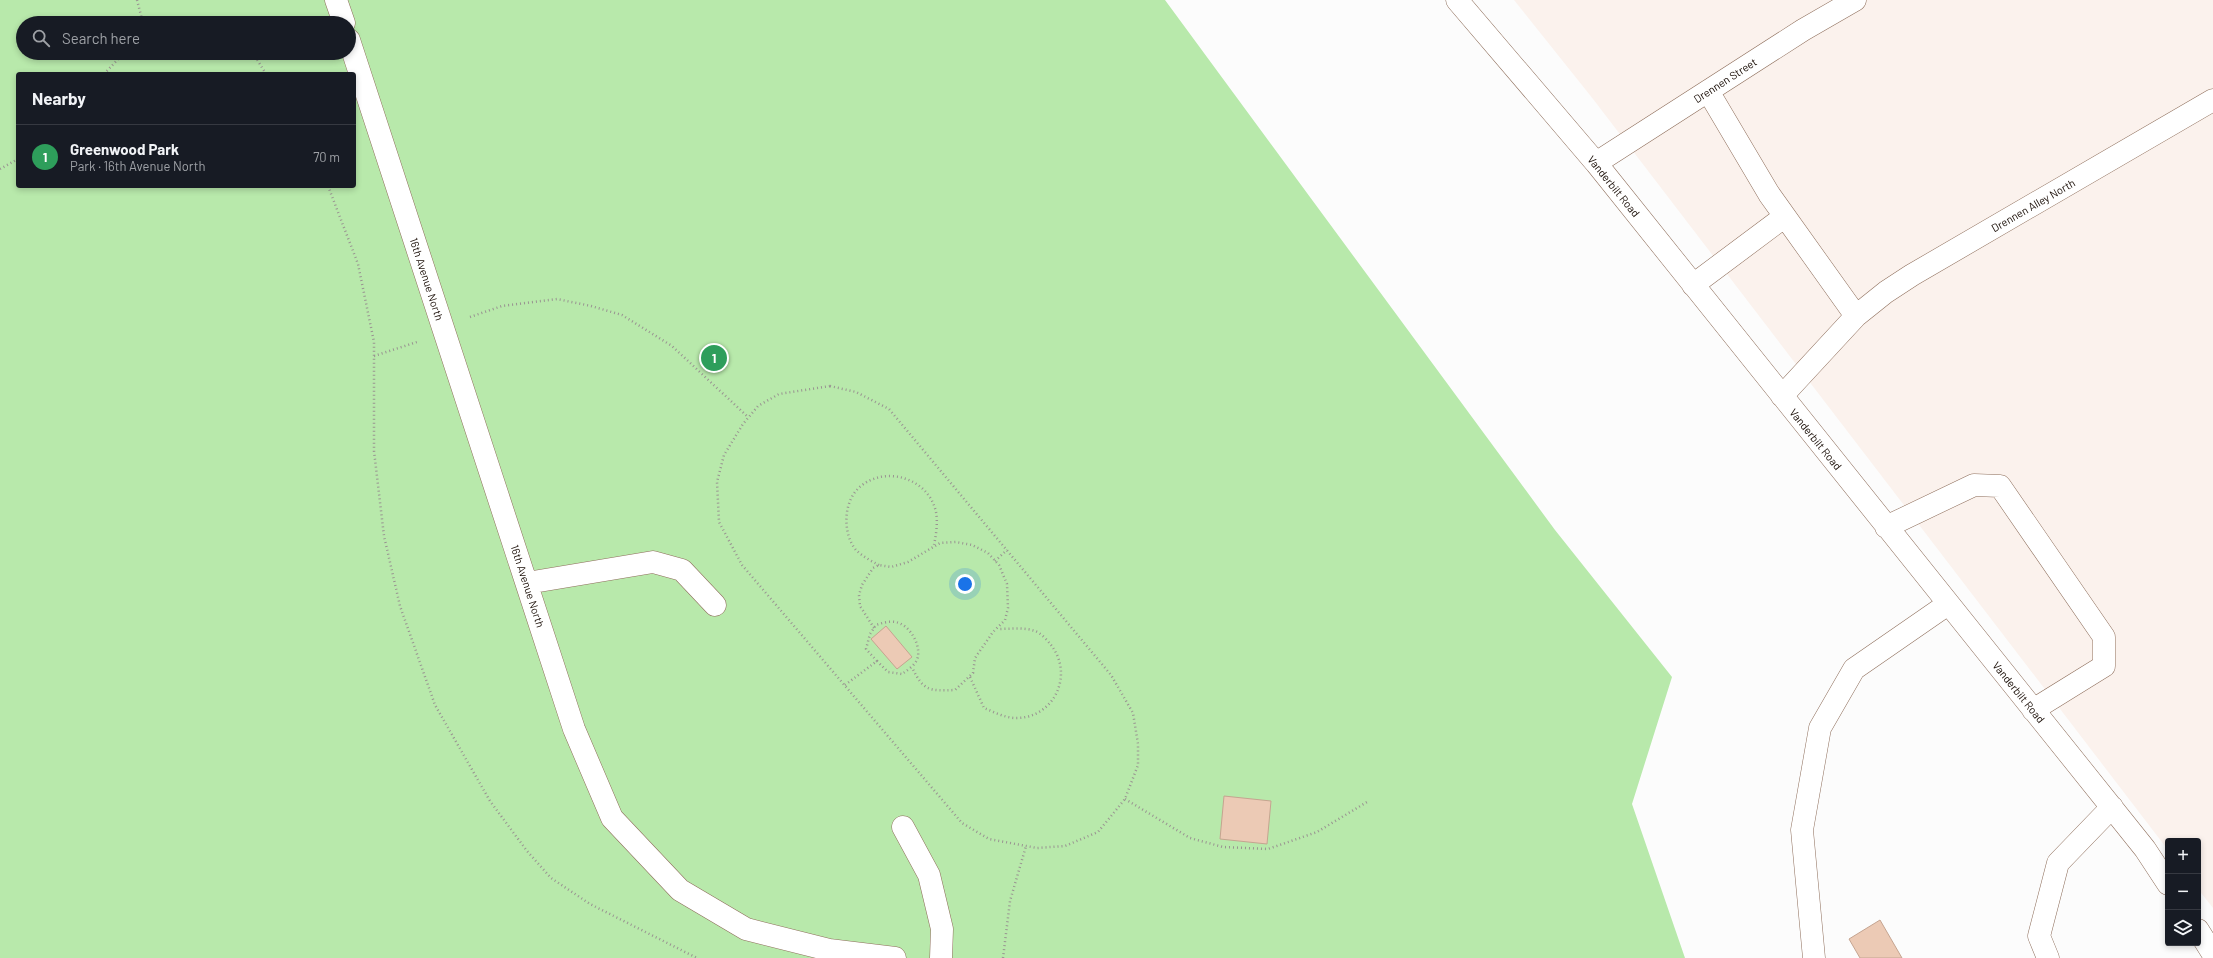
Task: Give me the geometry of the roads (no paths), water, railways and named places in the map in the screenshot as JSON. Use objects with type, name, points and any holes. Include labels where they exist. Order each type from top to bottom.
[{"type":"street","points":[[336,0],[342,16]]},
{"type":"street","name":"Vanderbilt Road","points":[[1457,0],[1596,163],[1886,527],[2112,807],[2145,849],[2165,879]]},
{"type":"street","name":"Drennen Street","points":[[1596,163],[1803,30],[1855,0]]},
{"type":"street","name":"16th Avenue North","points":[[355,60],[574,729],[612,818],[680,890],[746,929],[829,950],[896,958]]},
{"type":"street","points":[[1708,91],[1784,217],[1856,316]]},
{"type":"street","name":"Drennen Alley North","points":[[1782,396],[1856,316],[1886,292],[1912,275],[2213,100]]},
{"type":"street","points":[[1693,285],[1784,217]]},
{"type":"street","points":[[1886,527],[1974,485],[2000,486],[2104,637],[2104,666],[2033,710]]},
{"type":"street","points":[[526,583],[653,562],[682,570],[715,606]]},
{"type":"street","points":[[1814,958],[1802,830],[1820,728],[1854,669],[1948,604]]},
{"type":"street","points":[[2048,958],[2039,936],[2058,863],[2112,807]]},
{"type":"street","points":[[903,827],[929,875],[942,929],[941,958]]},
{"type":"street","points":[[2201,935],[2213,954]]},
{"type":"place","name":"Greenwood Park","points":[[714,358]]}]
